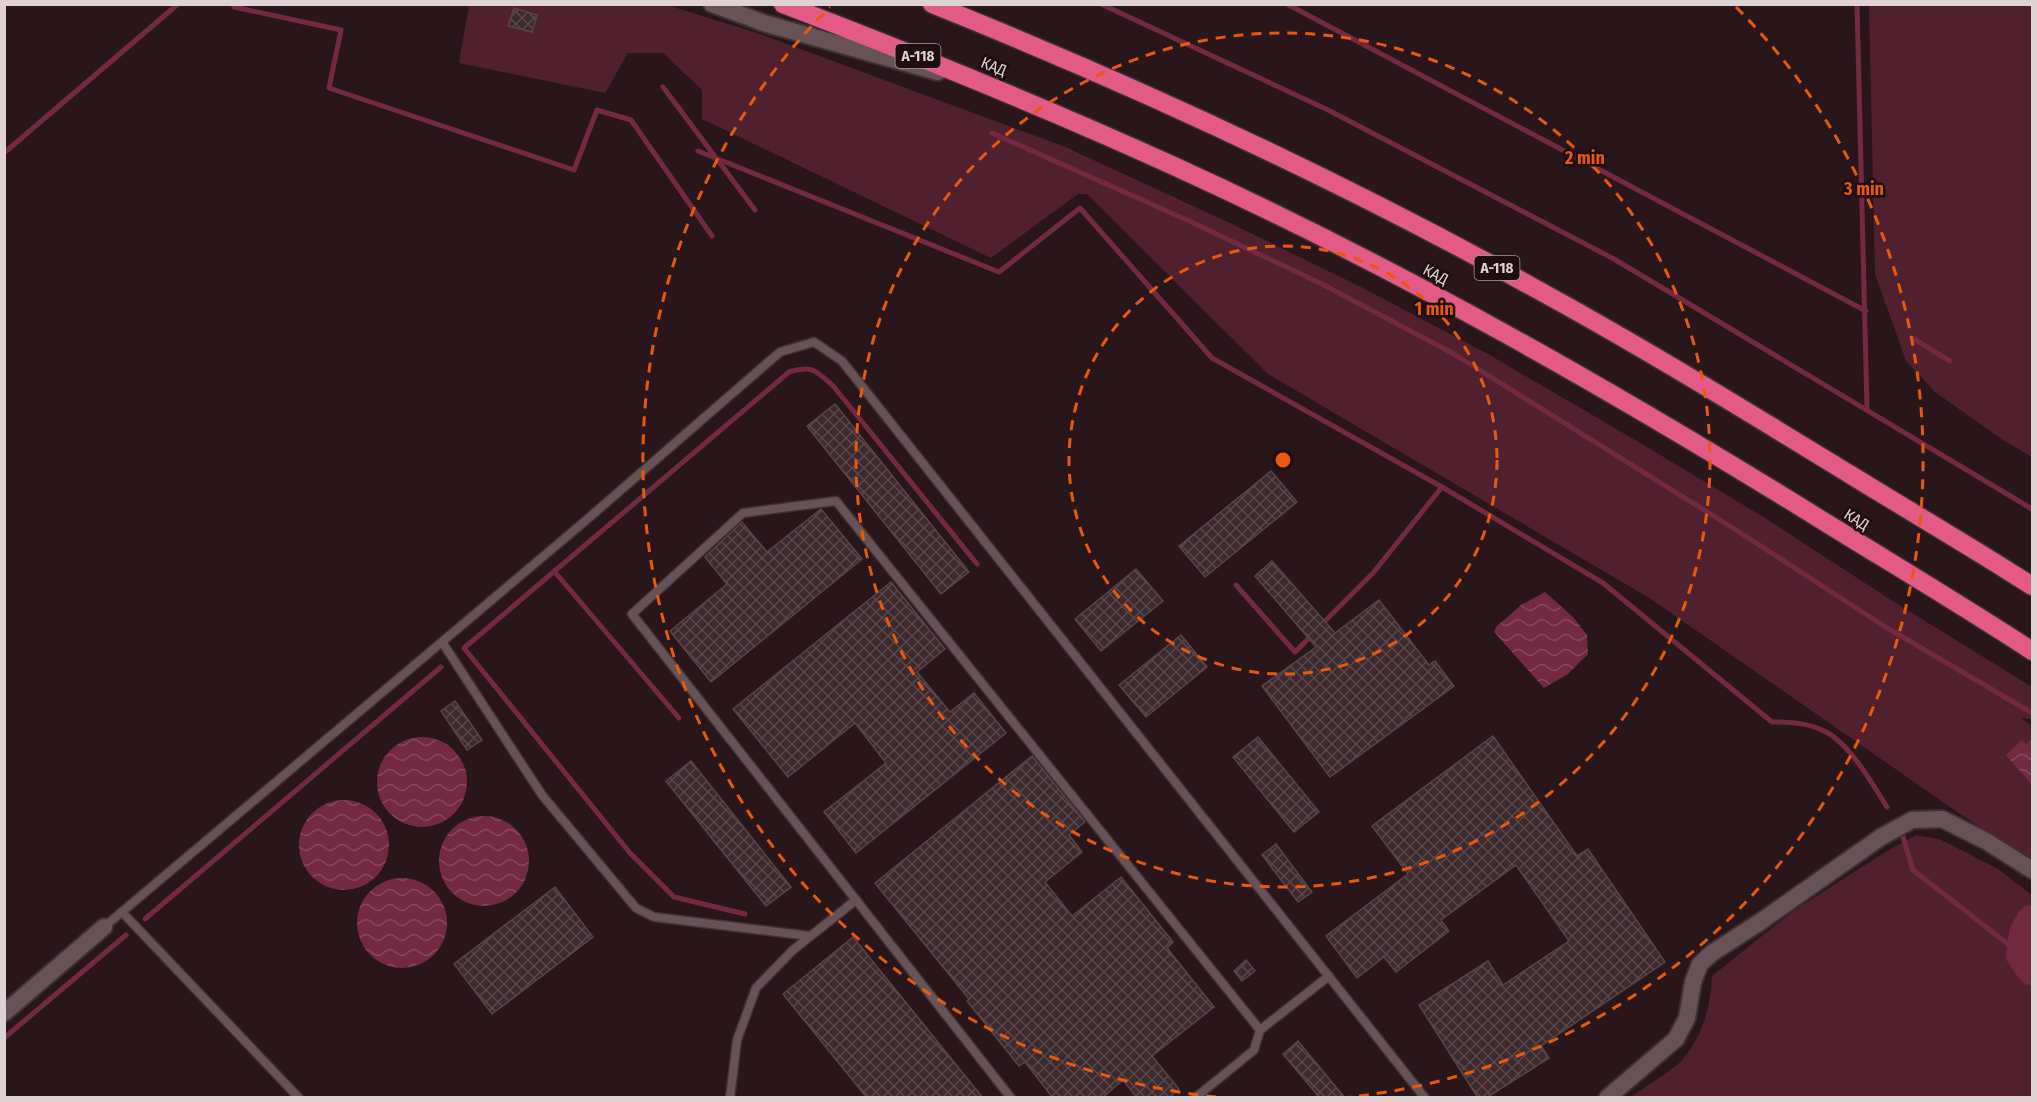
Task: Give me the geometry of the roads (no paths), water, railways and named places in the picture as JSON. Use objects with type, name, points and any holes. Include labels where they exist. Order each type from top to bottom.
[{"type":"highway","name":"КАД","points":[[783,4],[1002,90],[1179,168],[1375,264],[1523,343],[1686,436],[2032,651]]},
{"type":"highway","name":"КАД","points":[[932,4],[1199,120],[1388,210],[1508,273],[1695,380],[2032,586]]},
{"type":"street","points":[[712,4],[767,24],[1002,90]]},
{"type":"street","points":[[1607,1098],[1676,1039],[1687,1018],[1693,982],[1700,964],[1712,953],[1881,837],[1912,820],[1942,819],[1986,841],[2032,870]]},
{"type":"street","points":[[4,1012],[104,927]]},
{"type":"lane","points":[[104,927],[442,642],[780,352],[814,342],[842,361],[1425,1098]]},
{"type":"lane","points":[[1011,1098],[632,614],[743,513],[836,501],[1260,1030]]},
{"type":"lane","points":[[442,642],[542,795],[636,908],[654,917],[810,936]]},
{"type":"lane","points":[[730,1098],[737,1040],[756,988],[793,950],[856,900]]},
{"type":"lane","points":[[122,912],[299,1098]]},
{"type":"lane","points":[[1195,1098],[1254,1050],[1260,1030],[1329,976]]},
{"type":"water","points":[[1545,592],[1573,617],[1587,635],[1588,654],[1568,674],[1544,688],[1494,632],[1496,627],[1521,605]]},
{"type":"water","points":[[422,737],[439,740],[454,750],[464,765],[467,782],[464,799],[454,814],[439,824],[422,827],[405,824],[390,814],[380,799],[377,782],[380,765],[390,750],[405,740]]},
{"type":"water","points":[[2022,740],[2032,751],[2032,785],[2006,755]]},
{"type":"water","points":[[344,800],[361,803],[376,813],[386,828],[389,845],[386,862],[376,877],[361,887],[344,890],[327,887],[312,877],[302,862],[299,845],[302,828],[312,813],[327,803]]},
{"type":"water","points":[[484,816],[501,819],[516,829],[526,844],[529,861],[526,878],[516,893],[501,903],[484,906],[467,903],[452,893],[442,878],[439,861],[442,844],[452,829],[467,819]]},
{"type":"water","points":[[402,878],[419,882],[434,891],[443,906],[447,923],[443,940],[434,955],[419,964],[402,968],[385,964],[370,955],[361,940],[357,923],[361,906],[370,891],[385,882]]},
{"type":"waterway","points":[[4,153],[178,4]]},
{"type":"waterway","points":[[234,4],[234,7],[341,30],[329,88],[574,170],[597,110],[631,120],[712,236]]},
{"type":"waterway","points":[[1101,4],[1328,110],[1614,259],[2032,509]]},
{"type":"waterway","points":[[1287,4],[1866,311]]},
{"type":"waterway","points":[[1857,4],[1867,410]]},
{"type":"waterway","points":[[663,87],[755,210]]},
{"type":"waterway","points":[[992,133],[1187,220],[1322,284],[1454,354],[1736,530],[1884,626],[2032,713]]},
{"type":"waterway","points":[[698,151],[999,272],[1080,208],[1212,358],[1442,487],[1603,583],[1772,722],[1807,725],[1820,729],[1835,738],[1852,755],[1887,807]]},
{"type":"waterway","points":[[1912,338],[1950,361]]},
{"type":"waterway","points":[[745,914],[674,897],[630,853],[464,648],[789,372],[797,370],[814,370],[834,387],[977,564]]},
{"type":"waterway","points":[[1320,626],[1373,573],[1442,487]]},
{"type":"waterway","points":[[554,571],[679,718]]},
{"type":"waterway","points":[[1236,585],[1295,652],[1312,635]]},
{"type":"waterway","points":[[145,919],[441,667]]},
{"type":"waterway","points":[[2032,742],[2028,746],[2032,754]]},
{"type":"waterway","points":[[1903,837],[1913,870],[2022,955]]},
{"type":"waterway","points":[[2032,921],[2025,934],[2022,955],[2032,969]]},
{"type":"waterway","points":[[4,1038],[126,935]]}]
